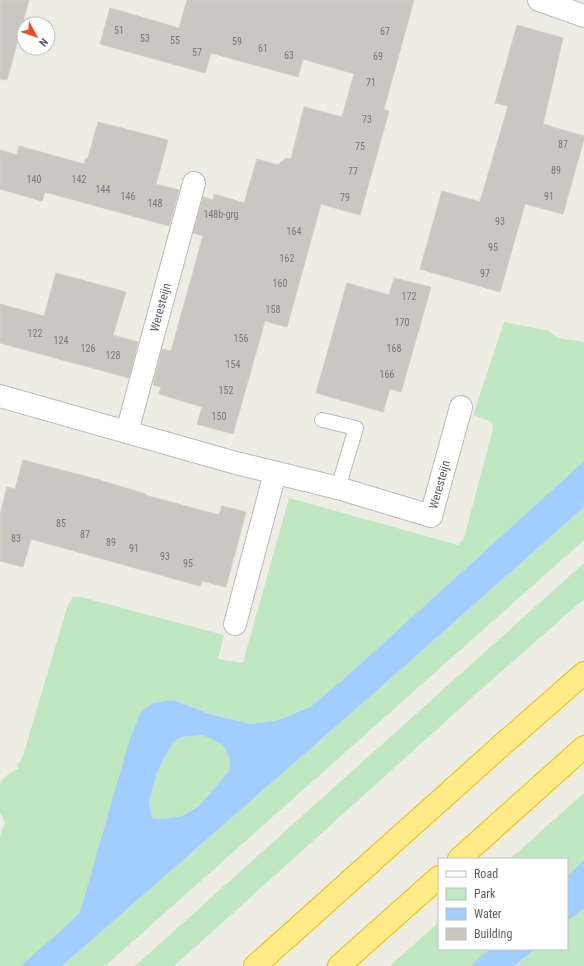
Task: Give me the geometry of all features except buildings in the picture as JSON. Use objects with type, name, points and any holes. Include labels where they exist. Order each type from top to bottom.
[{"type":"highway","points":[[255,966],[584,673]]},
{"type":"highway","points":[[460,858],[584,747]]},
{"type":"highway","points":[[339,966],[438,878]]},
{"type":"street","points":[[539,0],[584,16]]},
{"type":"street","name":"Weresteijn","points":[[127,432],[194,183]]},
{"type":"street","name":"Weresteijn","points":[[0,396],[275,473],[338,488],[432,516],[461,407]]},
{"type":"street","points":[[235,624],[275,473]]},
{"type":"lane","points":[[322,420],[356,428],[338,488]]},
{"type":"green space","points":[[504,322],[549,331],[558,338],[584,342],[584,461],[347,676],[310,707],[279,720],[251,724],[210,714],[173,700],[140,713],[129,741],[80,912],[20,966],[0,966],[0,837],[5,822],[0,812],[0,782],[6,776],[19,768],[17,766],[23,756],[68,604],[73,597],[81,597],[224,635],[218,659],[243,663],[289,498],[458,545],[464,538],[493,429],[492,422],[473,415]]},
{"type":"green space","points":[[584,507],[584,540],[105,966],[62,966],[390,679]]},
{"type":"green space","points":[[584,563],[584,599],[486,685],[174,966],[135,966]]},
{"type":"green space","points":[[204,735],[223,744],[230,760],[229,771],[199,806],[182,816],[161,819],[152,818],[149,802],[157,772],[173,742],[182,737]]},
{"type":"green space","points":[[584,793],[584,860],[568,875],[568,858],[511,858]]},
{"type":"green space","points":[[584,908],[584,966],[514,966],[534,950],[568,950],[568,921]]},
{"type":"green space","points":[[438,923],[438,950],[488,950],[471,966],[390,966]]},
{"type":"water","points":[[584,461],[584,507],[62,966],[20,966],[80,912],[129,741],[140,713],[153,703],[173,700],[210,714],[251,724],[279,720],[310,707],[347,676]],"holes":[[[203,735],[223,745],[230,760],[229,771],[199,806],[182,816],[161,819],[152,818],[149,802],[157,772],[173,742],[182,737]]]},
{"type":"water","points":[[584,860],[584,908],[568,921],[568,875]]},
{"type":"water","points":[[488,950],[534,950],[514,966],[471,966]]}]
